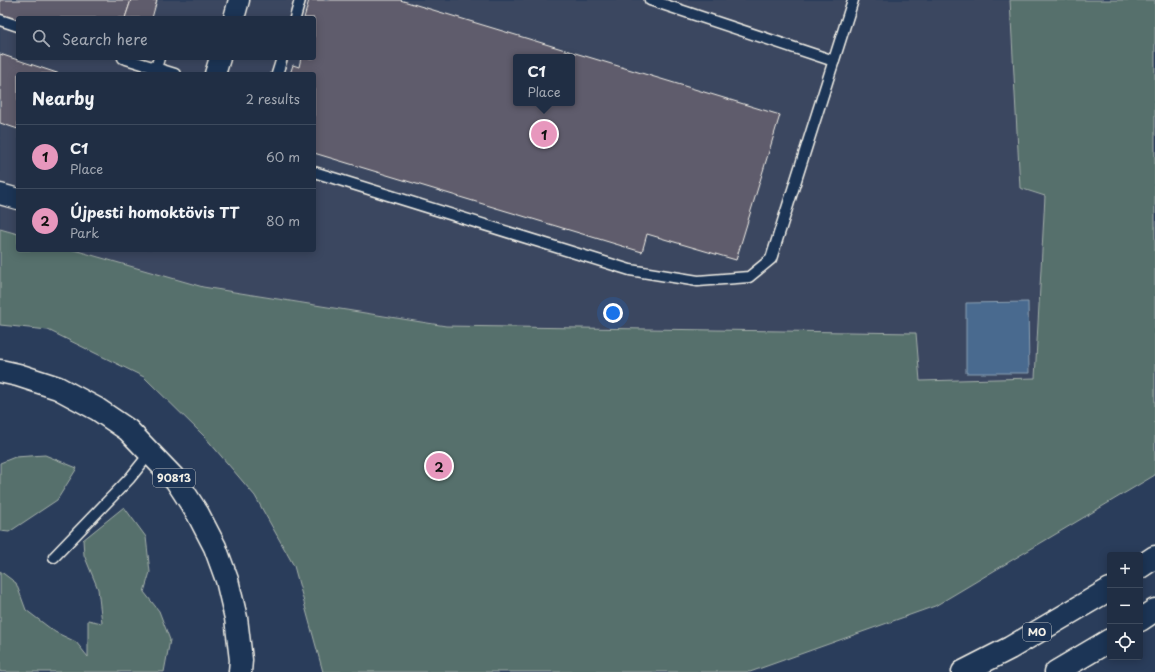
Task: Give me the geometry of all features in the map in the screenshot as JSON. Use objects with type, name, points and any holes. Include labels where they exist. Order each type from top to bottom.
[{"type":"highway","name":"90813","points":[[0,371],[18,375],[58,388],[97,410],[128,430],[176,480],[198,514],[215,547],[228,580],[236,618],[241,660],[240,672]]},
{"type":"highway","points":[[1143,565],[1155,557]]},
{"type":"highway","name":"M0","points":[[963,672],[1010,648],[1107,591]]},
{"type":"highway","points":[[1143,618],[1155,610]]},
{"type":"highway","points":[[1056,672],[1107,642]]},
{"type":"street","points":[[216,72],[219,60]]},
{"type":"street","points":[[0,194],[16,198]]},
{"type":"lane","points":[[296,16],[300,0]]},
{"type":"lane","points":[[650,0],[834,61]]},
{"type":"lane","points":[[316,173],[630,270],[698,281],[749,276],[771,259],[853,0]]},
{"type":"lane","points":[[0,20],[16,25]]},
{"type":"lane","points":[[130,60],[169,72]]},
{"type":"lane","points":[[156,68],[158,60]]},
{"type":"lane","points":[[278,72],[281,60]]},
{"type":"lane","points":[[54,557],[130,478],[150,453]]},
{"type":"shaded area","points":[[0,0],[1010,0],[1020,188],[1045,196],[1035,378],[920,381],[916,333],[446,326],[203,287],[81,252],[316,252],[316,72],[16,72],[16,233],[0,229]]},
{"type":"shaded area","points":[[1028,302],[1029,373],[966,373],[966,303]]},
{"type":"green space","points":[[1010,0],[1155,0],[1155,475],[935,606],[750,672],[323,672],[294,566],[255,496],[205,437],[144,377],[48,330],[0,325],[0,229],[16,233],[16,252],[81,252],[203,287],[446,326],[916,333],[920,381],[1035,378],[1045,196],[1020,188]]},
{"type":"green space","points":[[45,455],[77,468],[57,500],[9,532],[0,531],[0,463],[15,457]]},
{"type":"green space","points":[[124,507],[146,537],[150,572],[144,592],[159,611],[170,640],[164,672],[0,672],[0,571],[16,583],[26,610],[55,632],[76,642],[88,657],[88,620],[102,623],[98,589],[84,555],[83,540]]},
{"type":"building","points":[[0,0],[131,0],[126,16],[16,16],[16,19],[0,14]]},
{"type":"building","points":[[131,0],[157,0],[153,16],[126,16]]},
{"type":"building","points":[[309,0],[400,0],[780,115],[736,260],[647,234],[642,252],[316,154],[316,72],[291,72],[293,65],[299,67],[301,60],[316,60],[316,16],[305,16]]},
{"type":"building","points":[[0,54],[54,72],[16,72],[16,128],[0,123]]},
{"type":"place","name":"C1","points":[[544,134]]},
{"type":"place","name":"Újpesti homoktövis TT","points":[[439,466]]}]
